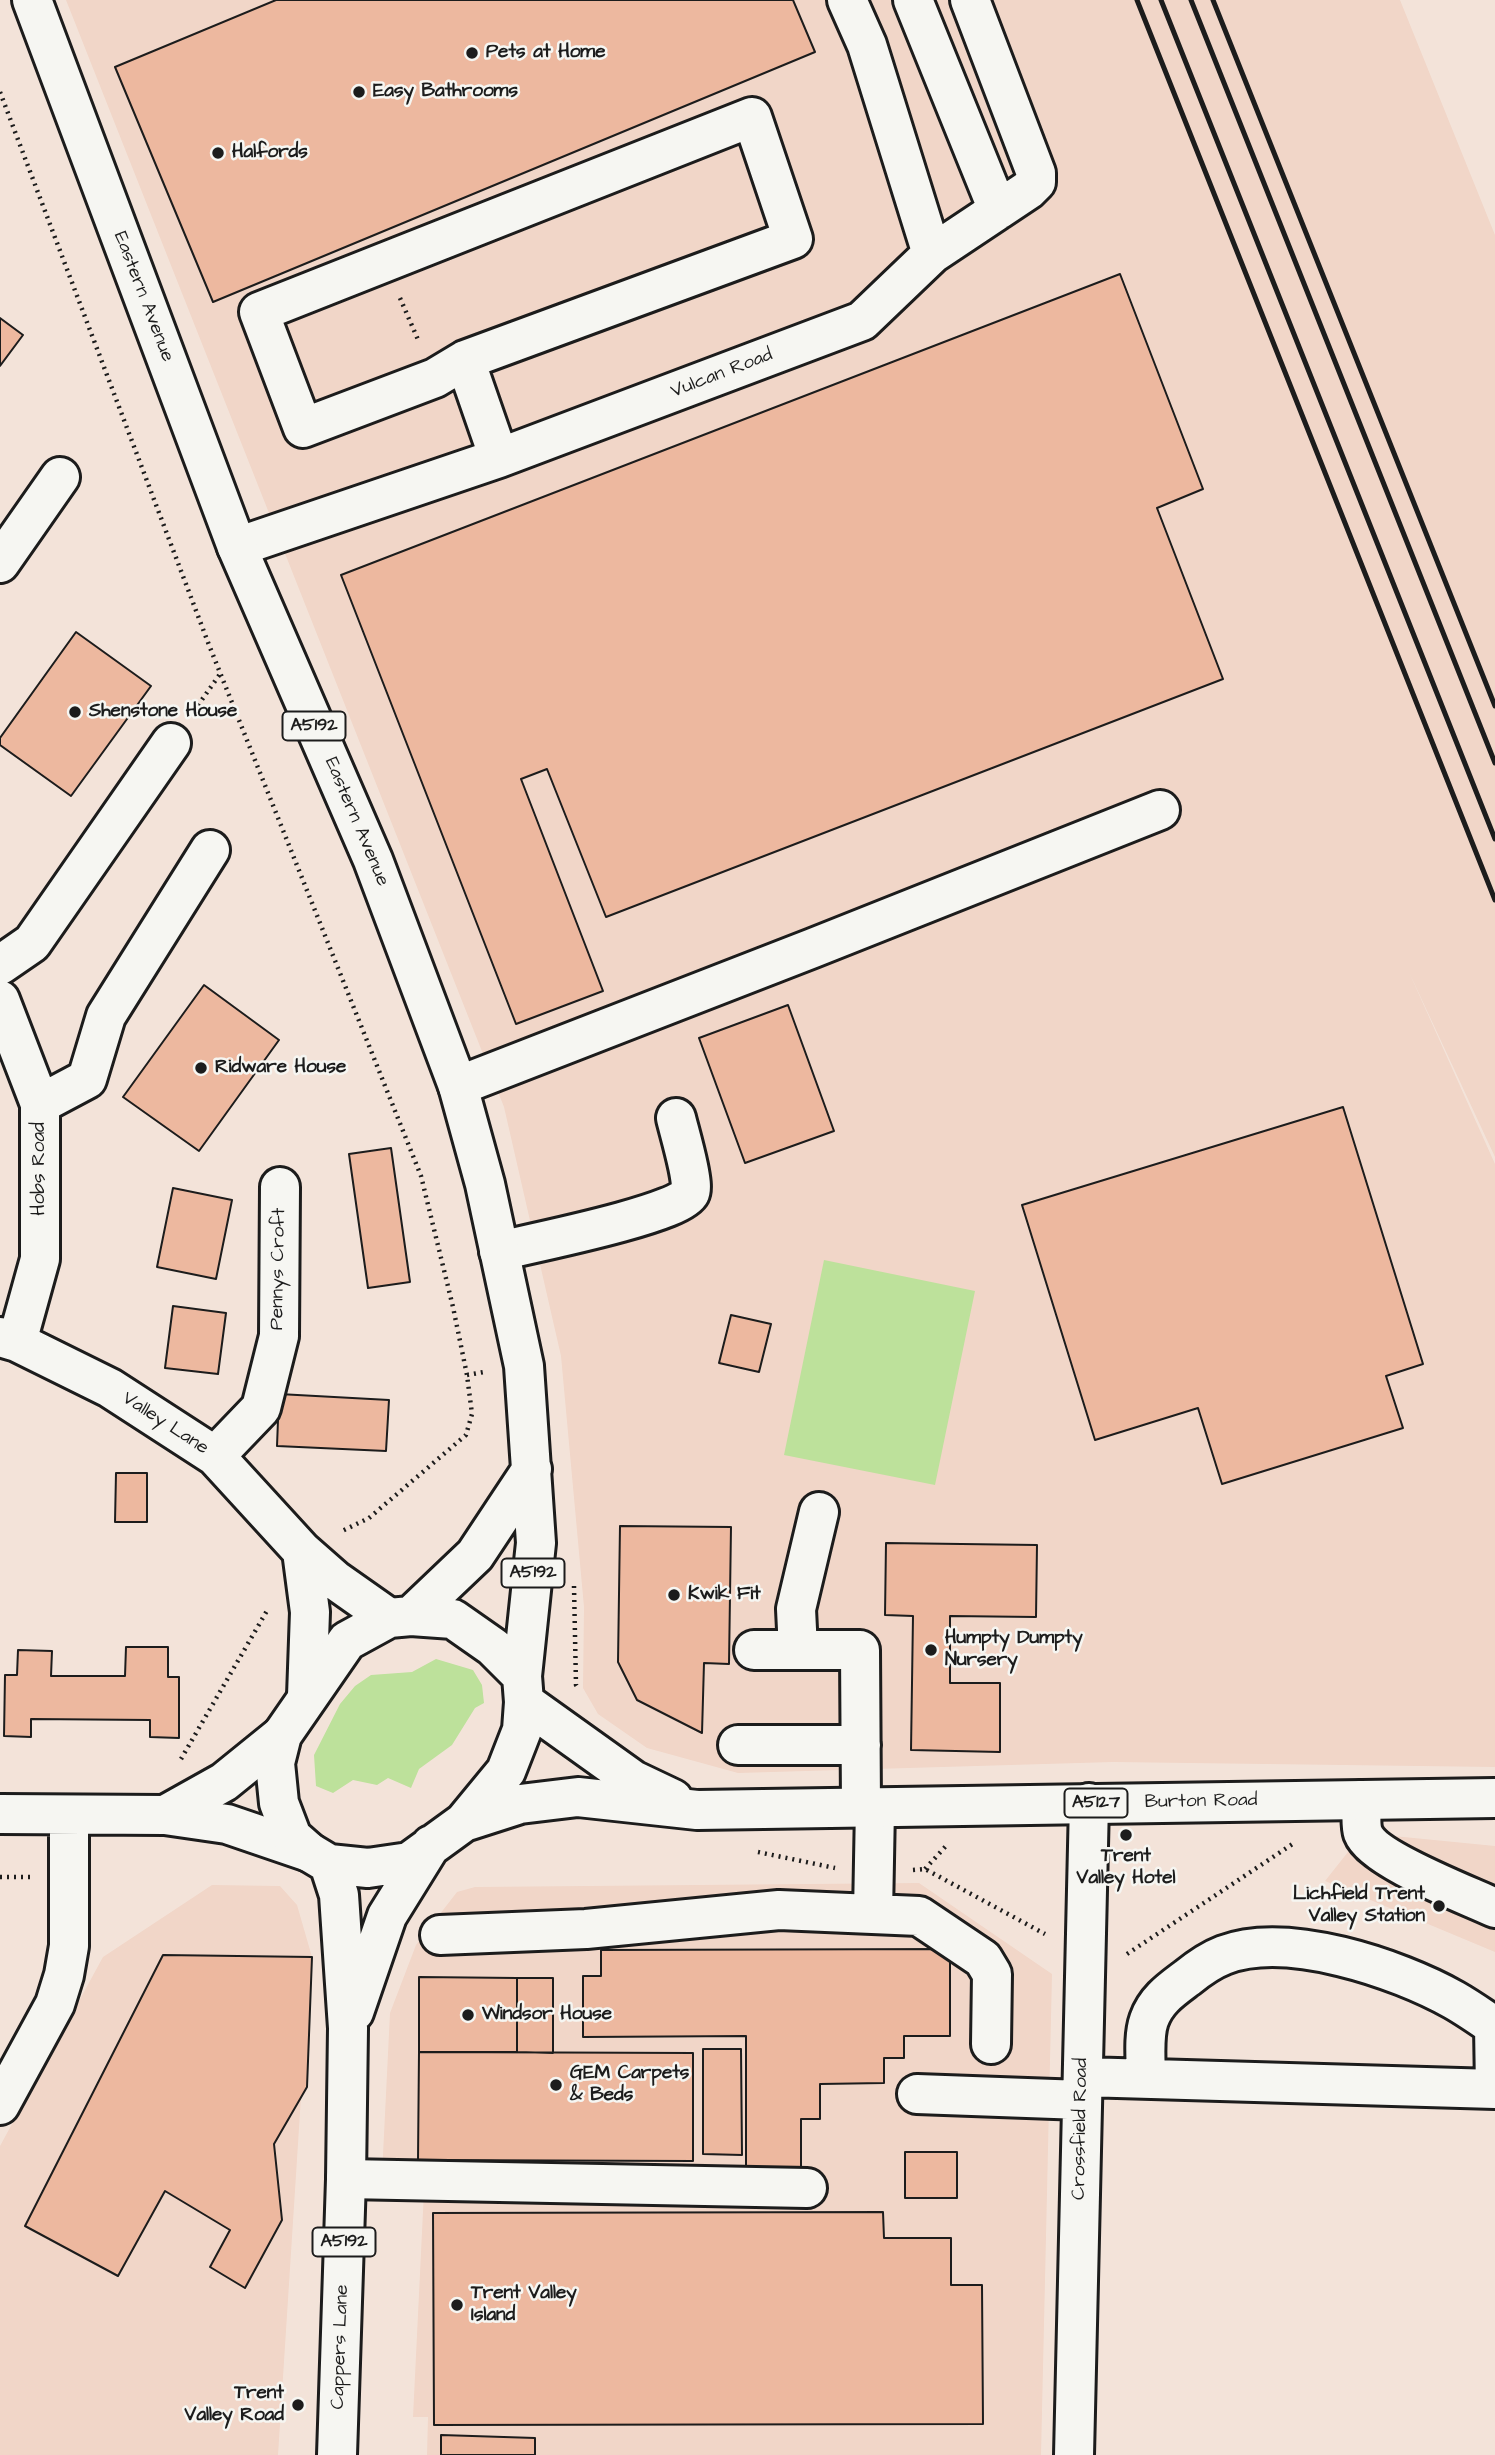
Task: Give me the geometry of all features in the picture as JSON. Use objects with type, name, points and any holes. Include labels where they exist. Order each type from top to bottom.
[{"type":"main road","name":"Eastern Avenue","points":[[32,0],[237,547],[373,860],[458,1086],[485,1184],[524,1366],[536,1543],[523,1689]]},
{"type":"main road","points":[[847,0],[867,44],[932,254]]},
{"type":"main road","points":[[913,0],[998,210]]},
{"type":"main road","name":"Vulcan Road","points":[[237,547],[499,458],[862,321],[932,254],[1036,182],[1036,173],[970,0]]},
{"type":"main road","points":[[752,117],[793,239],[450,369],[303,428],[259,312],[385,262],[752,117]]},
{"type":"main road","points":[[450,369],[499,458]]},
{"type":"main road","points":[[0,563],[60,477]]},
{"type":"main road","points":[[0,965],[32,943],[171,743]]},
{"type":"main road","points":[[458,1086],[1160,810]]},
{"type":"main road","points":[[40,1104],[87,1079],[106,1016],[210,849]]},
{"type":"main road","name":"Hobs Road","points":[[0,1000],[40,1104],[40,1259],[9,1340]]},
{"type":"main road","points":[[499,1251],[641,1217],[674,1205],[687,1197],[692,1185],[676,1118]]},
{"type":"main road","name":"Pennys Croft","points":[[215,1457],[261,1408],[279,1336],[280,1187]]},
{"type":"main road","name":"Valley Lane","points":[[9,1340],[110,1388],[215,1457],[302,1551],[335,1580],[400,1617]]},
{"type":"main road","name":"A5192","points":[[400,1617],[475,1555],[532,1469]]},
{"type":"main road","points":[[798,1650],[796,1609],[818,1512]]},
{"type":"main road","points":[[302,1551],[310,1612],[307,1696]]},
{"type":"main road","points":[[0,1814],[157,1815],[227,1824],[319,1858],[368,1868],[409,1862],[464,1822],[506,1771],[522,1730],[523,1689],[493,1647],[453,1619],[400,1617],[347,1641],[282,1735],[224,1782],[157,1815]]},
{"type":"main road","points":[[754,1650],[860,1650],[860,1745],[874,1876],[873,1914]]},
{"type":"main road","name":"A5127","points":[[523,1689],[633,1780],[697,1810]]},
{"type":"main road","points":[[282,1735],[275,1763],[279,1804],[292,1837],[319,1858]]},
{"type":"main road","points":[[738,1745],[860,1745]]},
{"type":"main road","name":"A5127","points":[[464,1822],[520,1804],[578,1797],[697,1810]]},
{"type":"main road","name":"Burton Road","points":[[697,1810],[1089,1802],[1495,1798]]},
{"type":"main road","points":[[1362,1800],[1363,1833],[1374,1848],[1416,1872],[1495,1908]]},
{"type":"main road","name":"Crossfield Road","points":[[1074,2455],[1089,1802]]},
{"type":"main road","points":[[0,2105],[55,2004],[64,1975],[69,1946],[69,1815]]},
{"type":"main road","name":"Cappers Lane","points":[[348,2028],[387,1916],[432,1843]]},
{"type":"main road","name":"Cappers Lane","points":[[319,1858],[338,1895],[348,2028],[337,2455]]},
{"type":"main road","points":[[440,1935],[586,1928],[779,1910],[919,1916],[983,1959],[992,1975],[991,2044]]},
{"type":"main road","points":[[917,2094],[1082,2089],[1146,2079],[1495,2089],[1494,2026],[1453,1999],[1391,1972],[1346,1957],[1297,1948],[1254,1948],[1223,1955],[1172,1989],[1156,2004],[1147,2024],[1146,2079]]},
{"type":"main road","points":[[346,2179],[807,2188]]},
{"type":"path","points":[[0,92],[209,645],[421,1175],[467,1375],[472,1414],[466,1435],[369,1518],[302,1551],[157,1815]]},
{"type":"path","points":[[385,262],[450,369]]},
{"type":"path","points":[[467,1375],[524,1366]]},
{"type":"path","points":[[574,1578],[576,1685],[584,1695]]},
{"type":"path","points":[[756,1852],[874,1876],[925,1869],[1059,1941],[1119,1959],[1298,1840]]},
{"type":"shaded area","points":[[66,0],[1400,0],[1495,235],[1495,1157],[1408,970],[1495,1164],[1495,1767],[1113,1762],[738,1773],[647,1748],[598,1714],[583,1688],[584,1607],[561,1356],[504,1107]]},
{"type":"shaded area","name":"Lichfield Trent Valley Station","points":[[1363,1833],[1495,1846],[1495,1952],[1325,1881]]},
{"type":"shaded area","points":[[919,1883],[1052,1974],[1041,2455],[427,2455],[428,2417],[413,2417],[424,2191],[381,2195],[390,2013],[416,1945],[457,1892],[475,1887]]},
{"type":"shaded area","points":[[212,1885],[280,1886],[297,1905],[312,1957],[307,2087],[301,2097],[278,2455],[0,2455],[0,2146],[103,1957]]},
{"type":"green space","points":[[824,1260],[975,1291],[935,1485],[784,1455]]},
{"type":"green space","points":[[436,1659],[473,1670],[482,1685],[484,1703],[475,1708],[452,1745],[419,1769],[411,1788],[388,1778],[377,1785],[353,1780],[333,1793],[316,1786],[314,1755],[340,1704],[355,1686],[371,1675],[412,1672]]},
{"type":"building","points":[[276,0],[793,0],[815,52],[213,302],[115,67]]},
{"type":"building","points":[[1120,274],[1203,489],[1157,508],[1223,679],[606,917],[547,769],[521,779],[603,991],[516,1024],[341,575]]},
{"type":"building","points":[[0,318],[23,335],[0,366]]},
{"type":"building","name":"Shenstone House","points":[[76,632],[151,686],[71,796],[0,745],[0,738]]},
{"type":"building","name":"Ridware House","points":[[204,985],[279,1040],[199,1151],[123,1097]]},
{"type":"building","points":[[788,1005],[834,1131],[745,1163],[699,1038]]},
{"type":"building","points":[[1343,1107],[1423,1364],[1386,1376],[1403,1428],[1222,1484],[1198,1408],[1095,1440],[1022,1205]]},
{"type":"building","points":[[391,1148],[410,1282],[368,1288],[349,1154]]},
{"type":"building","points":[[173,1188],[232,1200],[216,1279],[157,1267]]},
{"type":"building","points":[[173,1306],[226,1313],[218,1374],[165,1368]]},
{"type":"building","points":[[731,1315],[771,1324],[759,1372],[719,1363]]},
{"type":"building","points":[[279,1394],[389,1400],[386,1451],[277,1446]]},
{"type":"building","points":[[116,1473],[147,1473],[147,1522],[115,1522]]},
{"type":"building","name":"Kwik Fit","points":[[620,1526],[731,1527],[729,1664],[704,1663],[702,1733],[637,1700],[618,1662]]},
{"type":"building","name":"Humpty Dumpty Nursery","points":[[886,1543],[1037,1545],[1036,1617],[950,1616],[950,1683],[1000,1683],[1000,1752],[911,1750],[913,1616],[885,1615]]},
{"type":"building","points":[[126,1647],[168,1647],[168,1677],[179,1677],[179,1738],[150,1737],[150,1720],[31,1719],[31,1737],[4,1736],[5,1675],[17,1675],[18,1650],[52,1651],[51,1676],[125,1676]]},
{"type":"building","points":[[950,1949],[950,2036],[904,2036],[904,2058],[884,2058],[884,2083],[820,2084],[820,2119],[801,2119],[801,2172],[746,2172],[746,2036],[583,2037],[583,1976],[601,1976],[601,1950]]},
{"type":"building","points":[[163,1955],[312,1957],[307,2087],[274,2144],[282,2220],[245,2288],[210,2267],[230,2230],[165,2191],[118,2276],[25,2226]]},
{"type":"building","name":"Windsor House","points":[[419,1977],[517,1978],[517,2052],[419,2052]]},
{"type":"building","points":[[517,1978],[553,1978],[553,2053],[517,2052]]},
{"type":"building","points":[[703,2049],[741,2049],[742,2155],[703,2154]]},
{"type":"building","name":"GEM Carpets & Beds","points":[[419,2052],[693,2053],[693,2161],[418,2160]]},
{"type":"building","points":[[905,2152],[957,2152],[957,2198],[905,2198]]},
{"type":"building","points":[[883,2212],[884,2238],[951,2238],[951,2285],[982,2285],[983,2424],[434,2425],[433,2213]]},
{"type":"building","points":[[441,2435],[535,2438],[535,2455],[441,2455]]},
{"type":"railway","points":[[1137,0],[1495,900]]},
{"type":"railway","points":[[1161,0],[1495,839]]},
{"type":"railway","points":[[1191,0],[1495,763]]},
{"type":"railway","points":[[1213,0],[1495,706]]},
{"type":"place","name":"Pets at Home","points":[[472,53]]},
{"type":"place","name":"Easy Bathrooms","points":[[359,92]]},
{"type":"place","name":"Halfords","points":[[218,153]]},
{"type":"place","name":"Shenstone House","points":[[75,712]]},
{"type":"place","name":"Ridware House","points":[[201,1068]]},
{"type":"place","name":"Kwik Fit","points":[[674,1595]]},
{"type":"place","name":"Humpty Dumpty Nursery","points":[[931,1650]]},
{"type":"place","name":"Trent Valley Hotel","points":[[1126,1835]]},
{"type":"place","name":"Lichfield Trent Valley Station","points":[[1439,1906]]},
{"type":"place","name":"Windsor House","points":[[468,2015]]},
{"type":"place","name":"GEM Carpets & Beds","points":[[556,2085]]},
{"type":"place","name":"Trent Valley Island","points":[[457,2305]]},
{"type":"place","name":"Trent Valley Road","points":[[298,2405]]}]
